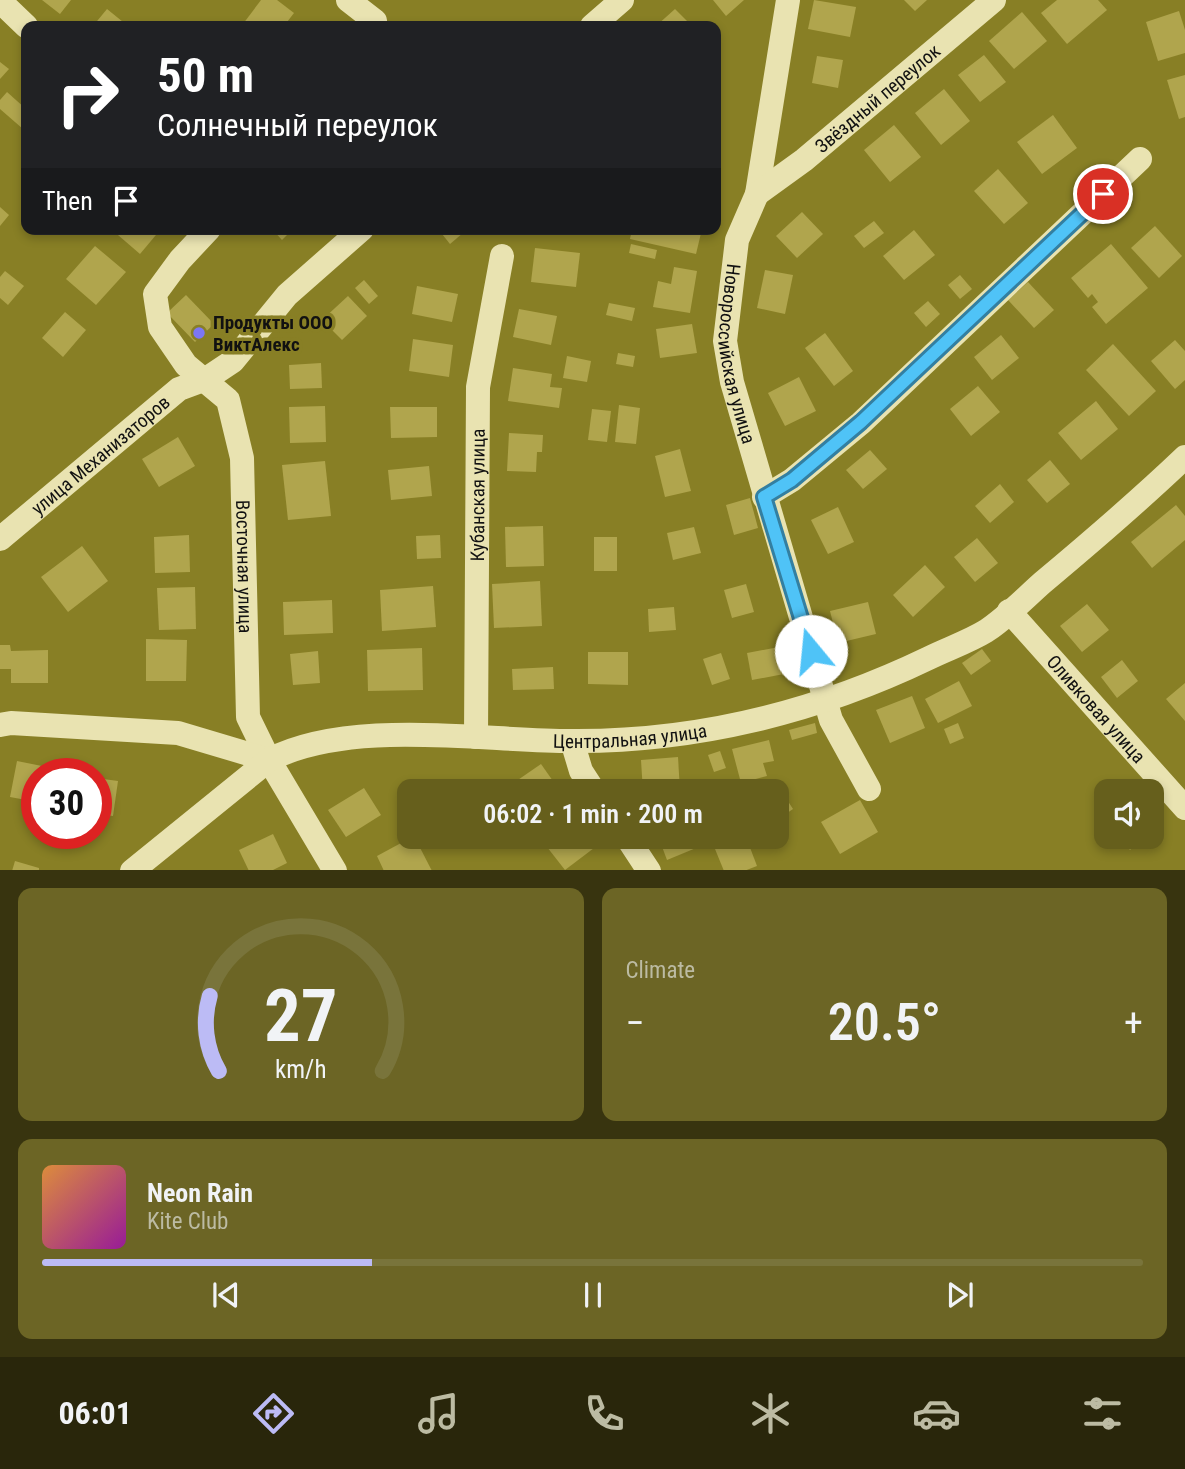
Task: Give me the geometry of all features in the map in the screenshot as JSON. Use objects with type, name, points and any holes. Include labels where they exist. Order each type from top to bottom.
[{"type":"street","points":[[348,0],[375,16]]},
{"type":"street","points":[[599,21],[622,0]]},
{"type":"street","name":"Новороссийская улица","points":[[788,0],[757,194],[737,240],[725,341],[732,382],[764,497],[831,720],[869,789]]},
{"type":"street","name":"Звёздный переулок","points":[[757,194],[804,160],[994,0]]},
{"type":"street","points":[[0,1],[21,21]]},
{"type":"street","points":[[764,497],[792,480],[861,422],[1140,159]]},
{"type":"street","name":"Восточная улица","points":[[203,235],[180,260],[155,295],[160,327],[186,365],[228,400],[242,458],[248,717],[269,760],[335,870]]},
{"type":"street","name":"улица Механизаторов","points":[[3,529],[179,389],[206,379],[233,362],[287,295],[355,235]]},
{"type":"street","name":"Кубанская улица","points":[[476,737],[478,387],[502,256]]},
{"type":"street","name":"Центральная улица","points":[[132,870],[269,760],[294,747],[336,739],[476,737],[572,741],[700,731],[827,702],[895,674],[986,631],[1182,467]]},
{"type":"street","name":"Оливковая улица","points":[[1009,611],[1185,807]]},
{"type":"street","points":[[0,725],[11,723],[178,733],[269,760]]},
{"type":"street","points":[[572,741],[580,771],[586,779]]},
{"type":"street","points":[[635,849],[649,870]]},
{"type":"building","points":[[42,0],[71,0],[60,14]]},
{"type":"building","points":[[261,0],[277,0],[294,13],[288,21],[245,21]]},
{"type":"building","points":[[713,0],[744,0],[726,16]]},
{"type":"building","points":[[814,0],[856,7],[850,37],[808,29]]},
{"type":"building","points":[[904,0],[927,0],[915,11]]},
{"type":"building","points":[[1057,0],[1098,0],[1107,10],[1067,44],[1041,13]]},
{"type":"building","points":[[107,9],[122,21],[97,21]]},
{"type":"building","points":[[675,9],[687,21],[662,21]]},
{"type":"building","points":[[1179,11],[1185,30],[1185,53],[1158,61],[1146,22]]},
{"type":"building","points":[[1022,12],[1047,41],[1014,69],[989,41]]},
{"type":"building","points":[[984,55],[1006,82],[980,102],[958,75]]},
{"type":"building","points":[[817,56],[843,60],[838,88],[812,83]]},
{"type":"building","points":[[0,62],[9,69],[0,79]]},
{"type":"building","points":[[1185,75],[1185,117],[1179,119],[1167,80]]},
{"type":"building","points":[[944,89],[970,121],[941,145],[915,113]]},
{"type":"building","points":[[7,92],[21,105],[21,127],[0,109],[0,100]]},
{"type":"building","points":[[1053,115],[1077,148],[1042,174],[1017,142]]},
{"type":"building","points":[[894,125],[921,157],[890,182],[864,150]]},
{"type":"building","points":[[998,169],[1028,203],[1004,224],[974,191]]},
{"type":"building","points":[[0,207],[9,215],[0,226]]},
{"type":"building","points":[[802,212],[823,234],[797,258],[776,236]]},
{"type":"building","points":[[874,221],[884,233],[864,248],[854,236]]},
{"type":"building","points":[[1155,226],[1182,256],[1159,278],[1131,248]]},
{"type":"building","points":[[914,230],[935,255],[904,280],[883,256]]},
{"type":"building","points":[[118,235],[156,235],[140,254]]},
{"type":"building","points":[[443,235],[461,235],[450,244]]},
{"type":"building","points":[[631,235],[701,235],[696,254],[630,239]]},
{"type":"building","points":[[631,244],[657,250],[655,259],[629,253]]},
{"type":"building","points":[[1111,244],[1148,288],[1106,324],[1092,307],[1098,302],[1092,294],[1088,298],[1071,278]]},
{"type":"building","points":[[95,246],[126,272],[96,305],[66,279]]},
{"type":"building","points":[[535,248],[580,253],[576,287],[531,282]]},
{"type":"building","points":[[674,267],[697,271],[690,313],[653,307],[658,281],[671,284]]},
{"type":"building","points":[[765,270],[793,275],[785,314],[757,308]]},
{"type":"building","points":[[5,271],[24,286],[8,305],[0,298],[0,277]]},
{"type":"building","points":[[960,275],[972,289],[960,299],[948,285]]},
{"type":"building","points":[[364,280],[378,296],[369,304],[355,288]]},
{"type":"building","points":[[1028,282],[1054,310],[1034,328],[1008,300]]},
{"type":"building","points":[[417,286],[458,294],[452,322],[412,314]]},
{"type":"building","points":[[186,295],[214,324],[195,342],[167,313]]},
{"type":"building","points":[[348,296],[367,316],[342,340],[322,320]]},
{"type":"building","points":[[928,301],[940,314],[926,327],[914,313]]},
{"type":"building","points":[[609,303],[635,308],[632,321],[606,315]]},
{"type":"building","points":[[519,309],[557,316],[551,345],[513,337]]},
{"type":"building","points":[[65,312],[86,330],[63,357],[42,338]]},
{"type":"building","points":[[692,324],[697,353],[660,358],[656,329]]},
{"type":"building","points":[[825,333],[853,371],[834,386],[805,348]]},
{"type":"building","points":[[1001,335],[1019,358],[992,380],[974,357]]},
{"type":"building","points":[[413,339],[453,345],[449,377],[409,371]]},
{"type":"building","points":[[1175,340],[1185,351],[1185,380],[1175,389],[1151,361]]},
{"type":"building","points":[[1113,344],[1156,391],[1129,416],[1086,370]]},
{"type":"building","points":[[618,353],[635,356],[633,367],[616,364]]},
{"type":"building","points":[[567,356],[591,361],[587,382],[563,378]]},
{"type":"building","points":[[321,363],[322,388],[290,389],[289,365]]},
{"type":"building","points":[[513,368],[552,374],[550,387],[562,388],[559,408],[508,401]]},
{"type":"building","points":[[799,377],[816,411],[785,426],[768,393]]},
{"type":"building","points":[[978,386],[1000,412],[971,436],[950,409]]},
{"type":"building","points":[[1096,401],[1118,429],[1081,460],[1058,433]]},
{"type":"building","points":[[619,405],[640,408],[636,444],[615,442]]},
{"type":"building","points":[[325,406],[326,442],[290,443],[289,407]]},
{"type":"building","points":[[390,407],[437,407],[437,437],[391,438]]},
{"type":"building","points":[[592,409],[611,411],[607,442],[588,440]]},
{"type":"building","points":[[509,433],[543,435],[542,452],[537,452],[536,472],[507,471]]},
{"type":"building","points":[[178,437],[195,466],[159,487],[142,459]]},
{"type":"building","points":[[680,449],[691,491],[665,497],[655,456]]},
{"type":"building","points":[[870,450],[887,469],[863,489],[846,470]]},
{"type":"building","points":[[1050,460],[1070,484],[1047,503],[1027,480]]},
{"type":"building","points":[[325,461],[331,516],[288,520],[282,465]]},
{"type":"building","points":[[429,466],[432,496],[391,500],[388,470]]},
{"type":"building","points":[[1000,484],[1014,502],[990,523],[975,506]]},
{"type":"building","points":[[750,498],[758,528],[734,535],[726,505]]},
{"type":"building","points":[[1176,505],[1185,516],[1185,540],[1152,568],[1131,542]]},
{"type":"building","points":[[838,507],[854,542],[828,554],[811,520]]},
{"type":"building","points":[[543,526],[544,566],[506,567],[505,527]]},
{"type":"building","points":[[694,527],[701,553],[673,560],[667,533]]},
{"type":"building","points":[[189,535],[190,572],[155,573],[154,537]]},
{"type":"building","points":[[440,535],[441,558],[417,559],[416,536]]},
{"type":"building","points":[[594,537],[617,537],[617,571],[594,571]]},
{"type":"building","points":[[977,538],[998,563],[975,582],[954,557]]},
{"type":"building","points":[[82,546],[108,581],[68,612],[41,577]]},
{"type":"building","points":[[925,565],[945,587],[913,617],[893,595]]},
{"type":"building","points":[[540,581],[542,626],[494,628],[492,584]]},
{"type":"building","points":[[746,584],[754,612],[732,618],[724,590]]},
{"type":"building","points":[[433,586],[436,627],[382,631],[380,590]]},
{"type":"building","points":[[195,587],[196,629],[159,630],[157,588]]},
{"type":"building","points":[[332,600],[333,633],[284,635],[283,602]]},
{"type":"building","points":[[868,602],[876,634],[838,643],[830,611]]},
{"type":"building","points":[[1087,604],[1109,630],[1082,652],[1060,626]]},
{"type":"building","points":[[674,607],[676,630],[649,632],[648,609]]},
{"type":"building","points":[[146,639],[187,640],[186,681],[146,681]]},
{"type":"building","points":[[0,645],[10,645],[11,651],[48,650],[48,683],[11,683],[11,669],[0,669]]},
{"type":"building","points":[[779,647],[784,674],[752,680],[747,653]]},
{"type":"building","points":[[422,648],[423,690],[368,691],[367,650]]},
{"type":"building","points":[[982,649],[991,661],[971,675],[962,663]]},
{"type":"building","points":[[318,651],[320,683],[293,685],[290,654]]},
{"type":"building","points":[[588,652],[628,652],[628,685],[588,684]]},
{"type":"building","points":[[721,653],[730,679],[712,685],[703,659]]},
{"type":"building","points":[[1122,660],[1138,681],[1117,698],[1101,677]]},
{"type":"building","points":[[553,667],[554,689],[513,690],[512,669]]},
{"type":"building","points":[[959,681],[972,706],[938,723],[925,699]]},
{"type":"building","points":[[1185,683],[1185,721],[1166,699]]},
{"type":"building","points":[[912,696],[925,728],[890,743],[876,710]]},
{"type":"building","points":[[815,723],[817,733],[792,740],[789,730]]},
{"type":"building","points":[[958,723],[964,738],[950,744],[944,729]]},
{"type":"building","points":[[769,740],[774,761],[763,763],[767,776],[740,779],[732,749]]},
{"type":"building","points":[[720,751],[726,768],[714,772],[708,755]]},
{"type":"building","points":[[678,757],[679,779],[642,779],[641,760]]},
{"type":"building","points":[[17,761],[21,762],[21,799],[10,797]]},
{"type":"building","points":[[541,764],[552,779],[519,779]]},
{"type":"building","points":[[112,780],[118,781],[112,816]]},
{"type":"building","points":[[364,788],[381,815],[346,837],[328,810]]},
{"type":"building","points":[[860,800],[878,832],[840,854],[821,822]]},
{"type":"building","points":[[273,834],[287,863],[273,870],[249,870],[239,850]]},
{"type":"building","points":[[397,845],[397,849],[421,849],[431,870],[384,870],[377,856]]},
{"type":"building","points":[[549,849],[593,849],[565,870]]},
{"type":"building","points":[[663,849],[694,849],[667,860]]},
{"type":"building","points":[[715,849],[751,849],[757,866],[747,870],[724,870]]},
{"type":"building","points":[[15,861],[39,868],[39,870],[12,870]]},
{"type":"place","name":"Продукты ООО ВиктАлекс","points":[[199,333]]},
{"type":"route","points":[[811,651],[764,497],[792,480],[861,422],[914,369],[1103,194]]}]
